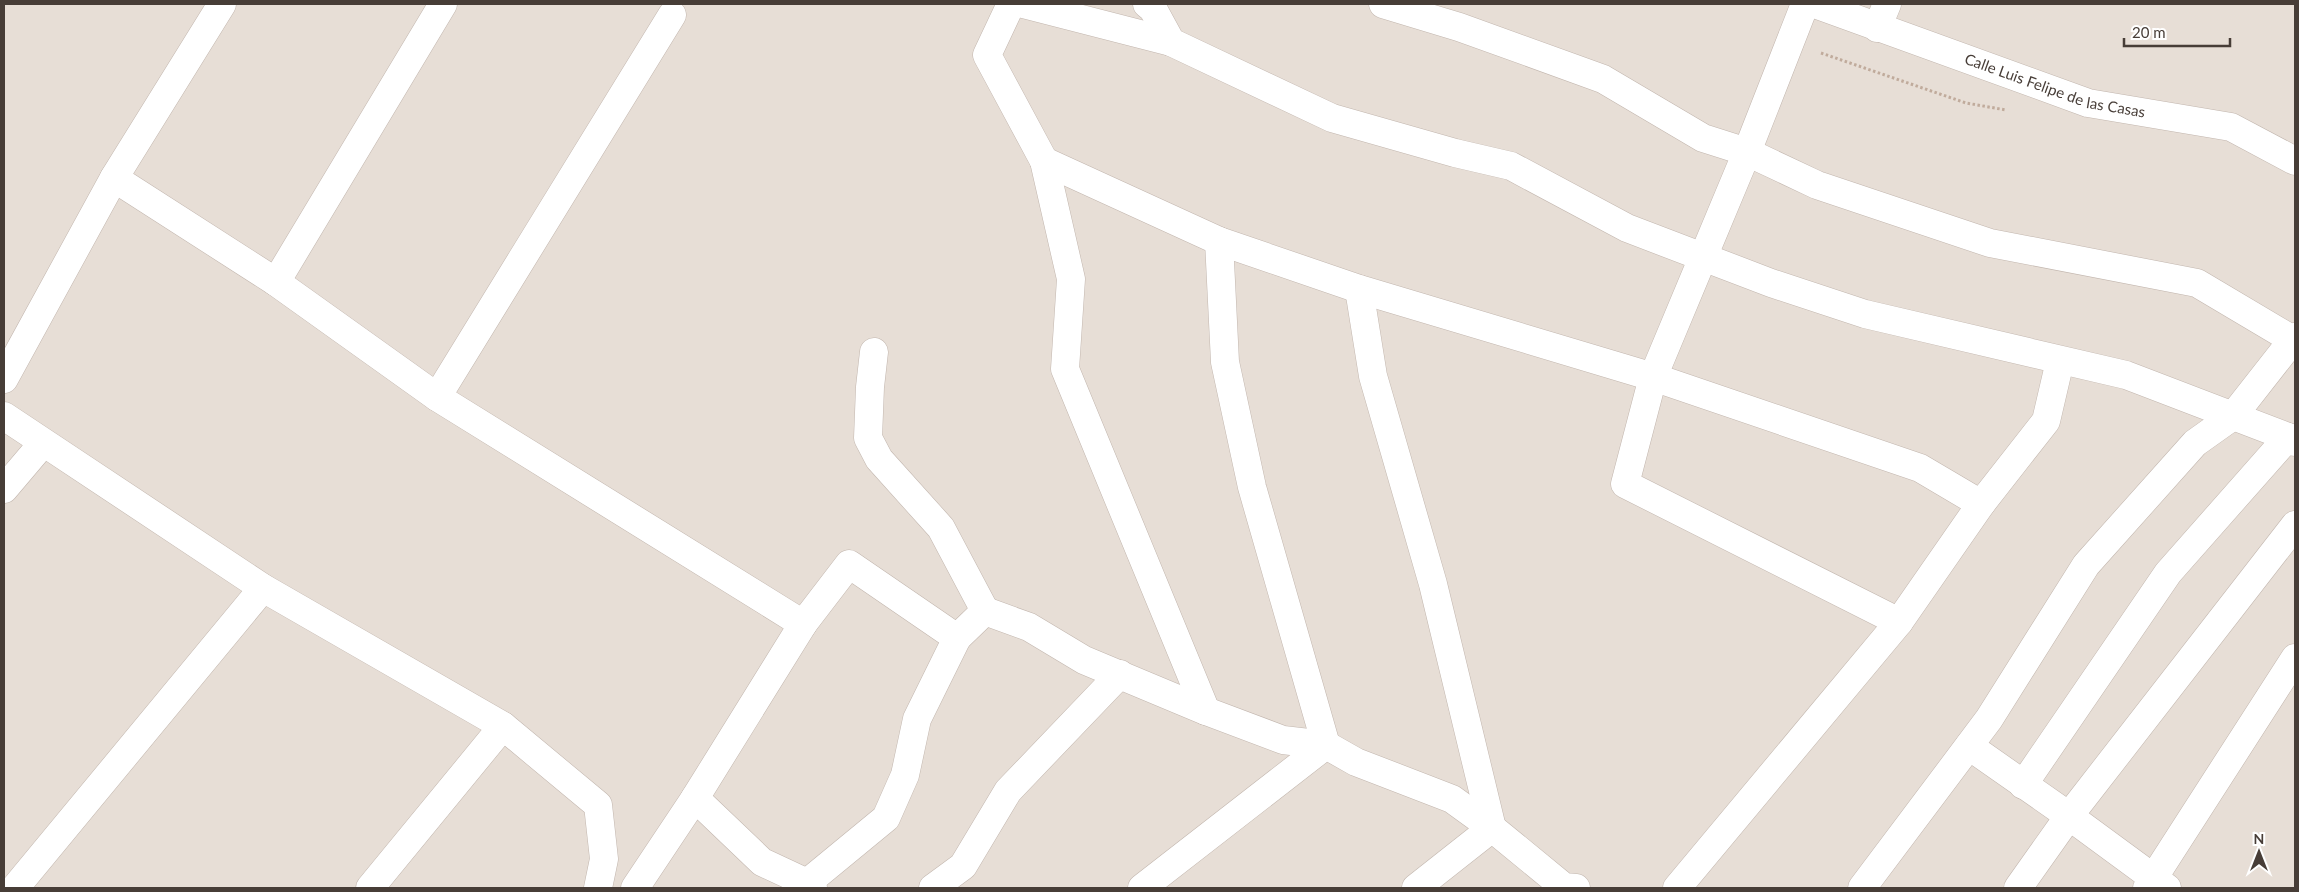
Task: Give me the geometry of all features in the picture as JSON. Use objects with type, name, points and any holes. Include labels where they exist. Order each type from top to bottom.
[{"type":"street","points":[[4,379],[114,178],[222,4]]},
{"type":"street","points":[[276,282],[443,4]]},
{"type":"street","points":[[1011,4],[987,55],[1044,161],[1071,279],[1065,369],[1206,711]]},
{"type":"street","points":[[1023,4],[1171,42],[1332,118],[1455,153],[1511,166],[1628,228],[1771,283],[1865,314],[2126,375],[2291,440],[2168,573],[2023,786]]},
{"type":"street","points":[[1147,4],[1153,9],[1171,42]]},
{"type":"street","points":[[1383,4],[1459,27],[1603,79],[1703,138],[1747,152],[1817,184],[1990,243],[2197,283],[2294,339],[2233,416],[2195,443],[2086,565],[1989,719],[1862,888]]},
{"type":"street","points":[[1805,4],[1747,152],[1653,377],[1625,484],[1898,622]]},
{"type":"street","name":"Calle Luis Felipe de las Casas","points":[[1815,4],[1882,16],[2088,103],[2231,127],[2295,161]]},
{"type":"street","points":[[437,397],[672,15]]},
{"type":"street","points":[[1044,161],[1219,241],[1359,289],[1653,377],[1920,468],[1981,504]]},
{"type":"street","points":[[114,178],[276,282],[437,397],[803,624]]},
{"type":"street","points":[[1219,241],[1225,362],[1252,487],[1326,745]]},
{"type":"street","points":[[1359,289],[1372,376],[1433,584],[1492,828]]},
{"type":"street","points":[[874,352],[870,387],[868,438],[879,459],[941,528],[985,611],[1030,627],[1084,660],[1206,711],[1283,740],[1326,745],[1356,762],[1452,800],[1492,828],[1564,887],[1576,888]]},
{"type":"street","points":[[1678,887],[1898,622],[1981,504],[2046,421],[2060,361]]},
{"type":"street","points":[[4,416],[43,444],[263,588],[504,726],[598,805],[604,859],[598,888]]},
{"type":"street","points":[[4,489],[43,444]]},
{"type":"street","points":[[2018,888],[2069,816],[2295,525]]},
{"type":"street","points":[[635,888],[803,624],[849,564],[957,638]]},
{"type":"street","points":[[15,888],[263,588]]},
{"type":"street","points":[[694,798],[762,862],[810,886],[886,818],[905,775],[917,719],[957,638],[985,611]]},
{"type":"street","points":[[1969,746],[2023,786],[2069,816],[2156,885],[2295,658]]},
{"type":"street","points":[[933,888],[963,866],[1008,791],[1120,674]]},
{"type":"street","points":[[370,888],[504,726]]},
{"type":"street","points":[[1142,888],[1326,745]]},
{"type":"street","points":[[1416,888],[1492,828]]},
{"type":"path","points":[[1790,42],[1966,103],[2010,110]]},
{"type":"shaded area","points":[[4,4],[2295,4],[2295,888],[4,888]]}]
